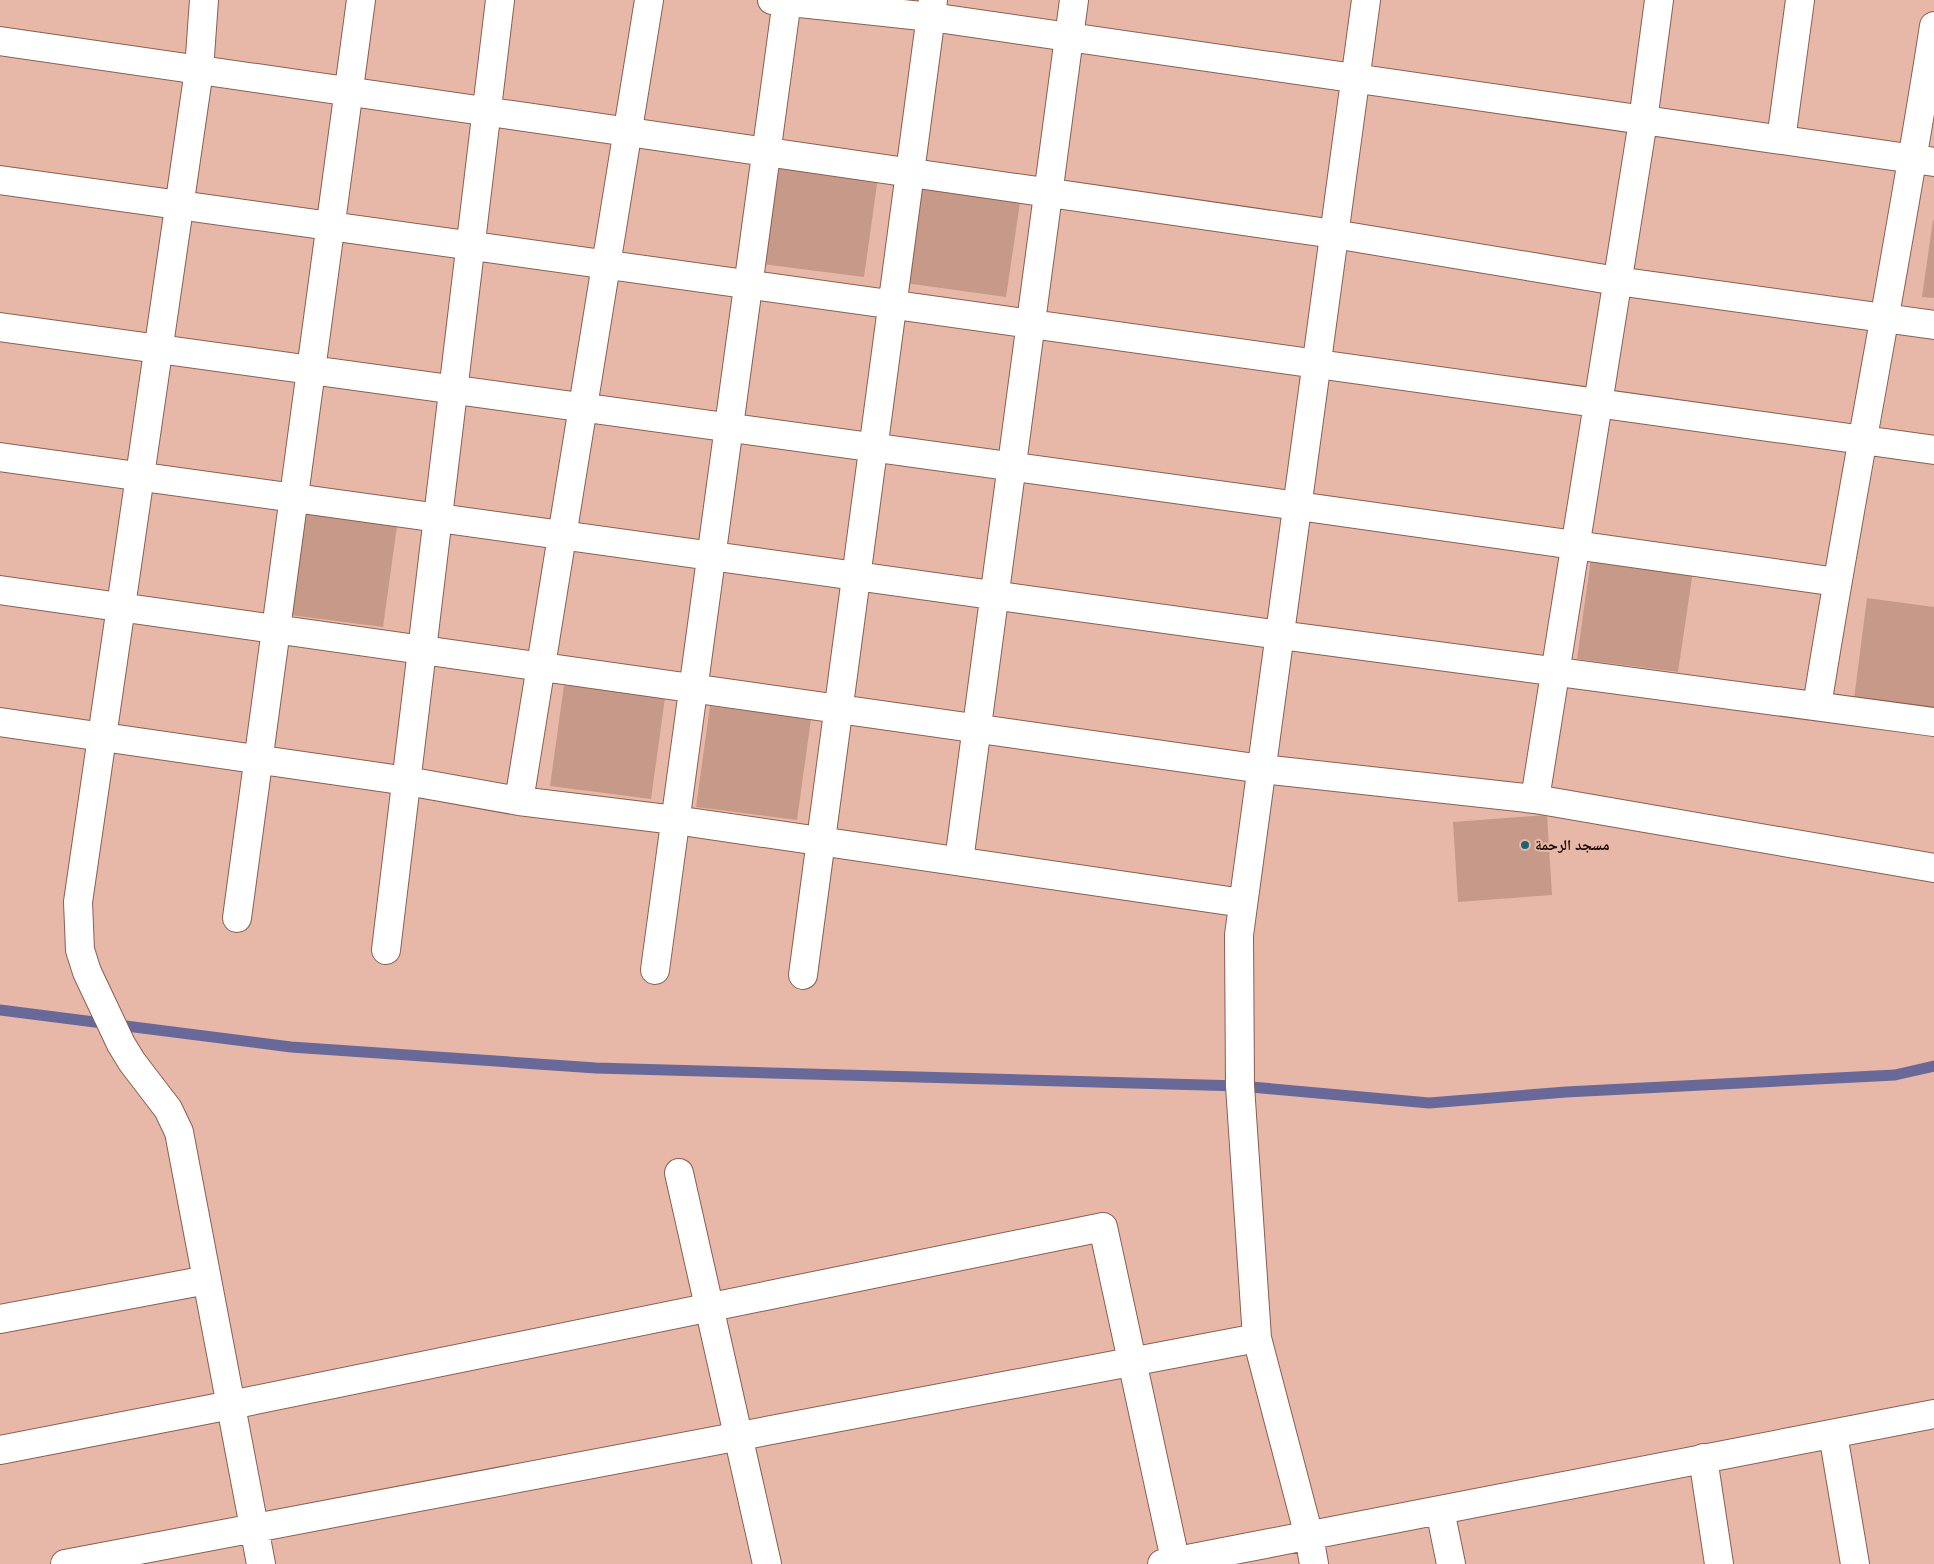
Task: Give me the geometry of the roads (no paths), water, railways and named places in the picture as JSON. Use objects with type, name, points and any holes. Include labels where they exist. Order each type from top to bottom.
[{"type":"street","points":[[204,0],[198,70],[78,902],[80,950],[87,972],[120,1044],[168,1109],[179,1132],[261,1564]]},
{"type":"street","points":[[237,918],[361,0]]},
{"type":"street","points":[[386,950],[500,0]]},
{"type":"street","points":[[519,801],[650,0]]},
{"type":"street","points":[[959,862],[1074,0]]},
{"type":"street","points":[[1314,1564],[1257,1338],[1240,1086],[1239,935],[1366,0]]},
{"type":"street","points":[[1535,799],[1643,121],[1659,0]]},
{"type":"street","points":[[1781,140],[1800,0]]},
{"type":"street","points":[[655,970],[749,284],[766,152],[782,1],[932,9],[1069,37],[1356,80],[1924,160]]},
{"type":"street","points":[[803,975],[932,9]]},
{"type":"street","points":[[1817,706],[1837,582],[1885,318],[1924,160],[1934,26]]},
{"type":"street","points":[[0,41],[1334,234],[1617,281],[1934,324]]},
{"type":"street","points":[[0,180],[1934,450]]},
{"type":"street","points":[[0,327],[1837,582]]},
{"type":"street","points":[[0,457],[1280,635],[1934,722]]},
{"type":"street","points":[[0,590],[1262,768],[1535,799],[1934,868]]},
{"type":"street","points":[[0,722],[407,781],[519,801],[675,820],[1243,903]]},
{"type":"street","points":[[679,1173],[767,1564]]},
{"type":"street","points":[[0,1450],[231,1405],[1103,1227],[1132,1362],[1171,1563],[1934,1414]]},
{"type":"street","points":[[0,1319],[207,1280]]},
{"type":"street","points":[[65,1564],[1257,1338]]},
{"type":"street","points":[[1833,1434],[1855,1564]]},
{"type":"street","points":[[1703,1458],[1719,1564]]},
{"type":"street","points":[[1440,1510],[1451,1564]]},
{"type":"waterway","points":[[0,1010],[291,1047],[596,1068],[1240,1086],[1429,1103],[1566,1092],[1895,1075],[1934,1066]]},
{"type":"place","name":"مسجد الرحمة","points":[[1525,845]]}]
